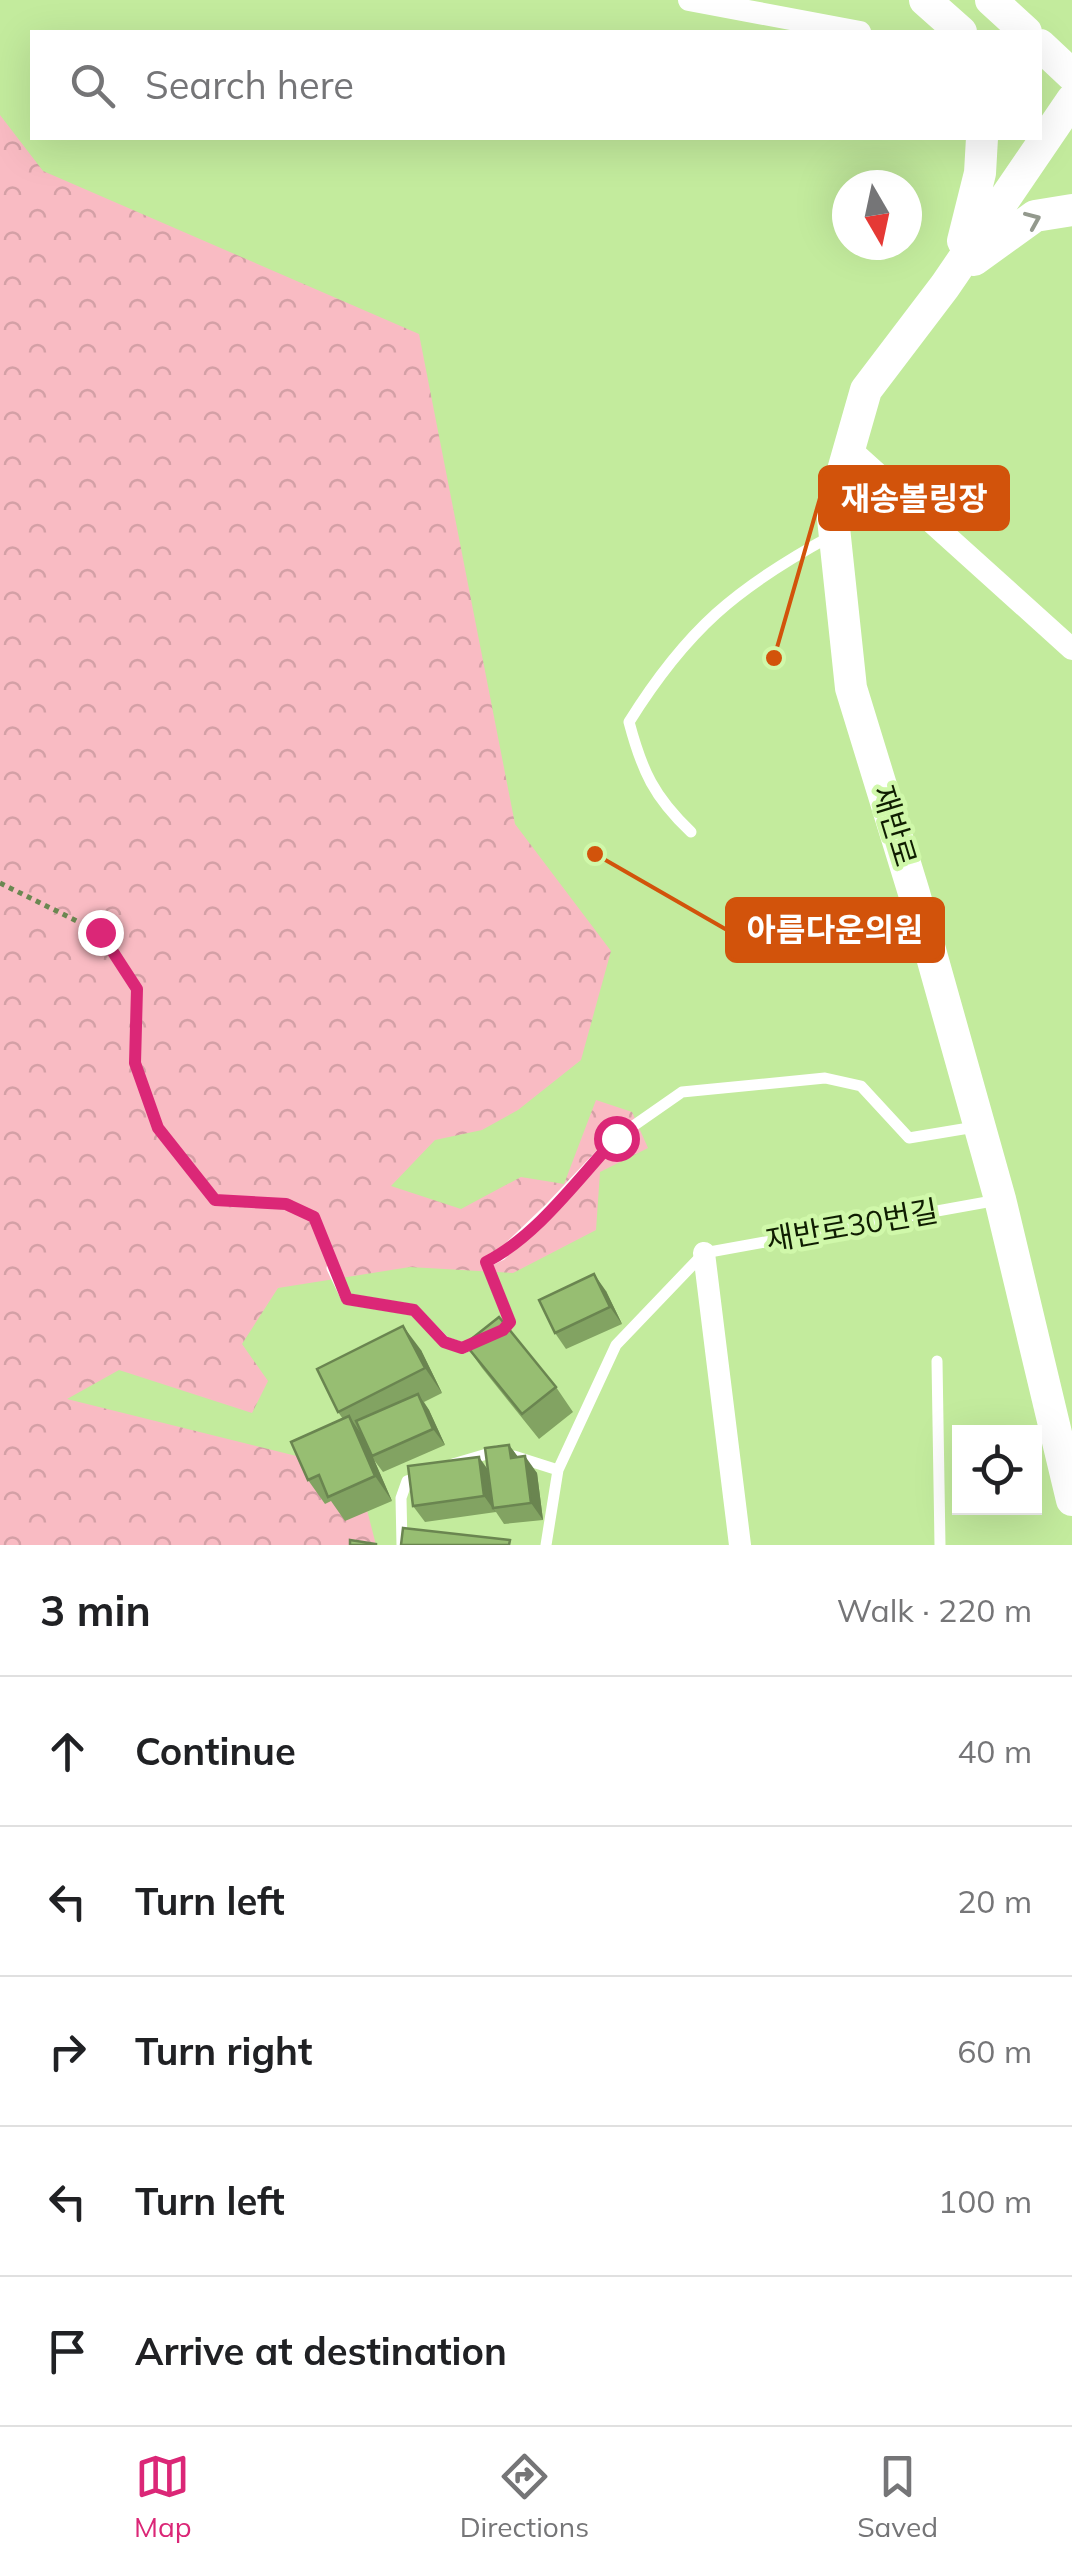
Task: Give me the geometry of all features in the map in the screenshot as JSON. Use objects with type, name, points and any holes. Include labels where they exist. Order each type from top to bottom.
[{"type":"main road","points":[[926,0],[958,30]]},
{"type":"main road","points":[[991,0],[1024,30]]},
{"type":"main road","points":[[1042,47],[1072,75]]},
{"type":"main road","name":"재반로","points":[[1042,139],[1061,110]]},
{"type":"main road","name":"재반로","points":[[945,286],[970,222],[982,140]]},
{"type":"main road","name":"재반로","points":[[1041,140],[945,286],[866,390],[832,509],[851,688],[1000,1200],[1072,1500]]},
{"type":"main road","points":[[945,286],[1001,236],[1035,216],[1072,210]]},
{"type":"street","points":[[689,0],[849,30]]},
{"type":"street","points":[[849,448],[1072,649]]},
{"type":"street","points":[[704,1253],[740,1545]]},
{"type":"lane","points":[[691,832],[662,805],[641,766],[629,722],[660,672],[703,622],[761,574],[835,534]]},
{"type":"lane","points":[[332,1268],[347,1299],[414,1310],[444,1342],[462,1348],[503,1330],[510,1322],[486,1262],[514,1243],[616,1138],[682,1092],[825,1078],[861,1086],[908,1138],[979,1126]]},
{"type":"lane","name":"재반로30번길","points":[[704,1253],[1000,1200]]},
{"type":"lane","points":[[546,1545],[558,1470],[616,1345],[704,1253]]},
{"type":"lane","points":[[938,1362],[940,1545]]},
{"type":"lane","points":[[402,1545],[401,1498],[406,1481],[492,1449],[558,1470]]},
{"type":"path","points":[[0,883],[100,932],[137,989],[135,1063],[158,1128],[215,1200],[286,1204],[314,1217],[332,1268]]},
{"type":"green space","points":[[0,115],[43,171],[419,334],[515,824],[611,951],[581,1060],[518,1110],[482,1130],[435,1140],[391,1186],[461,1209],[521,1177],[564,1184],[596,1100],[632,1112],[648,1148],[600,1172],[596,1230],[513,1273],[410,1267],[278,1288],[242,1344],[268,1381],[252,1413],[119,1370],[67,1399],[357,1471],[376,1545],[0,1545]]},
{"type":"building","points":[[594,1274],[610,1307],[555,1333],[539,1300]]},
{"type":"building","points":[[499,1317],[556,1387],[522,1414],[465,1344]]},
{"type":"building","points":[[403,1326],[425,1368],[338,1412],[317,1369]]},
{"type":"building","points":[[418,1394],[433,1429],[372,1456],[356,1421]]},
{"type":"building","points":[[349,1416],[375,1476],[328,1497],[319,1475],[308,1480],[291,1442]]},
{"type":"building","points":[[509,1445],[511,1458],[525,1456],[531,1503],[493,1508],[485,1448]]},
{"type":"building","points":[[479,1457],[484,1496],[413,1506],[408,1466]]},
{"type":"building","points":[[403,1528],[510,1540],[509,1545],[401,1545]]},
{"type":"building","points":[[350,1540],[376,1544],[376,1545],[350,1545]]},
{"type":"place","name":"재송볼링장","points":[[774,658]]},
{"type":"place","name":"아름다운의원","points":[[595,854]]},
{"type":"route","points":[[100,932],[137,989],[135,1063],[158,1128],[215,1200],[286,1204],[314,1217],[347,1299],[414,1310],[444,1342],[462,1348],[503,1330],[510,1322],[486,1262],[501,1254],[550,1209],[616,1138]]}]
